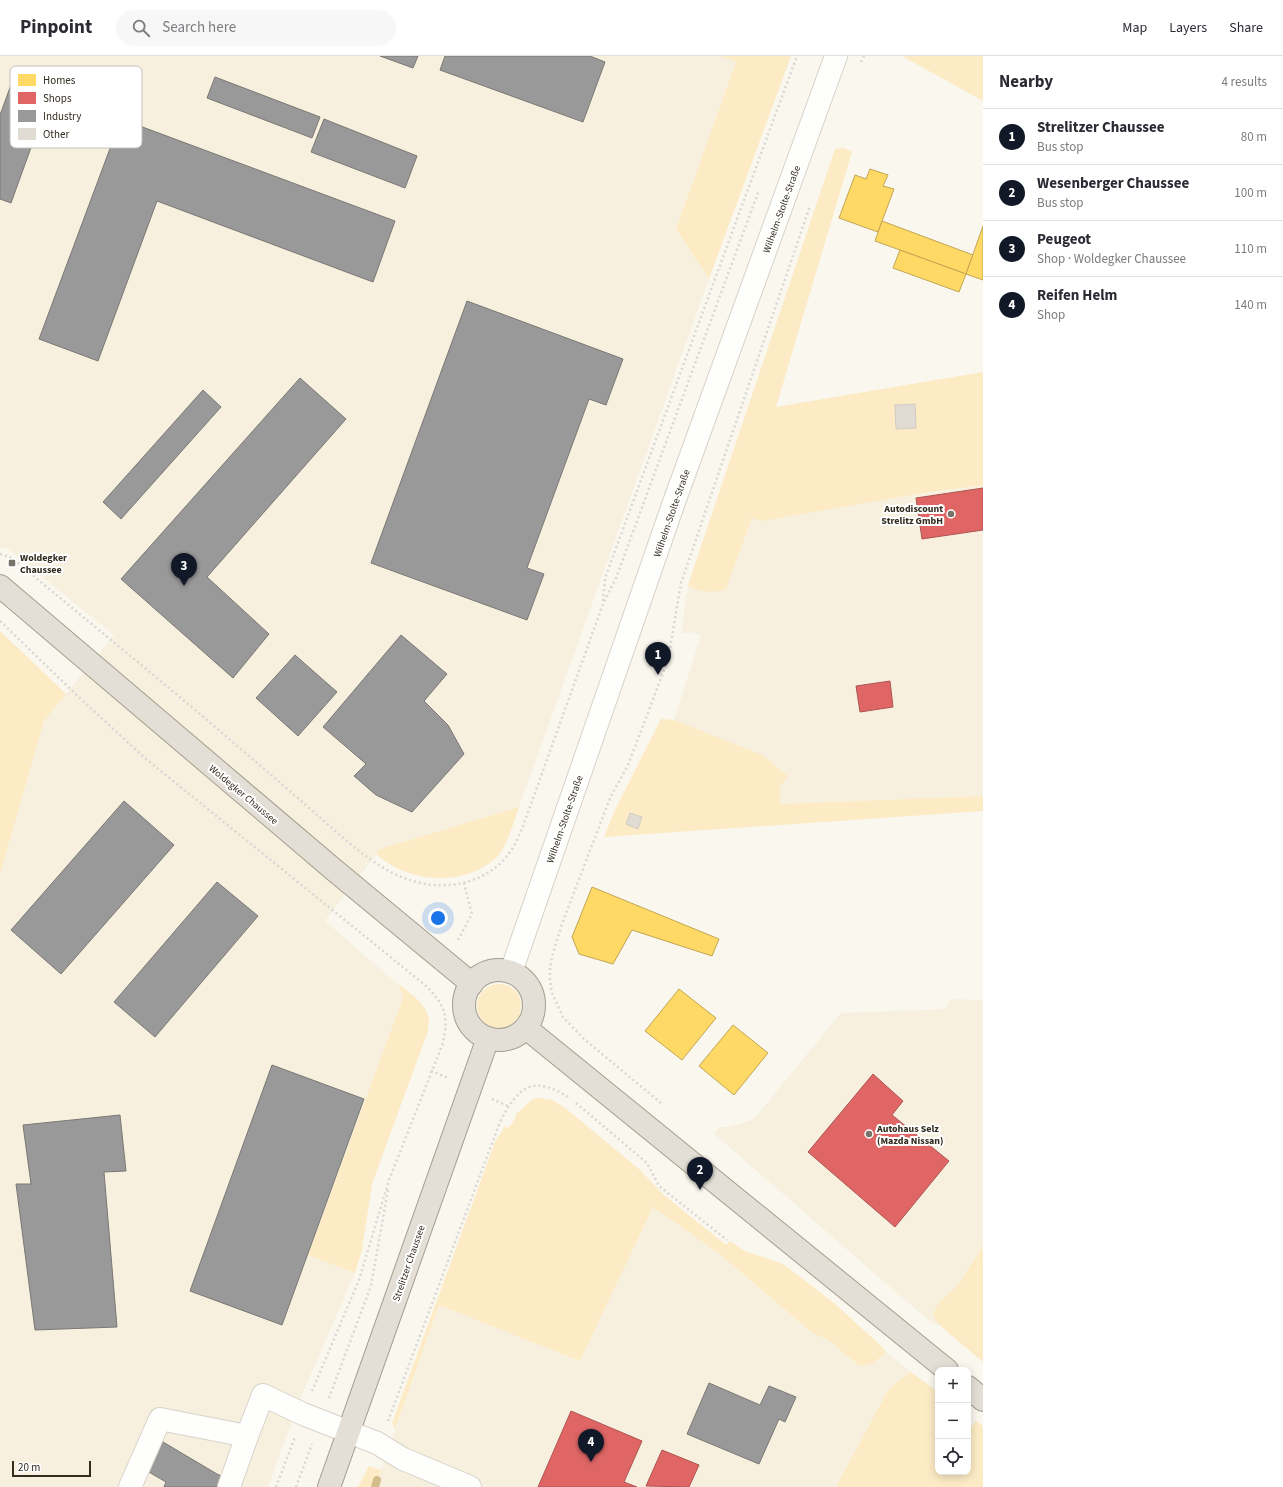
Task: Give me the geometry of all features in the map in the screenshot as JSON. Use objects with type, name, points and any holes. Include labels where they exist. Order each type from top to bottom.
[{"type":"main road","name":"Woldegker Chaussee","points":[[0,586],[322,860],[472,984]]},
{"type":"main road","points":[[502,970],[511,972],[525,982],[533,996],[534,1013],[526,1028],[516,1036],[504,1040],[488,1038],[474,1029],[466,1015],[464,1007],[465,999],[472,984],[478,978],[490,972],[502,970]]},
{"type":"main road","points":[[526,1028],[943,1367]]},
{"type":"main road","name":"Strelitzer Chaussee","points":[[329,1487],[488,1038]]},
{"type":"main road","points":[[971,1390],[983,1400]]},
{"type":"street","name":"Wilhelm-Stolte-Straße","points":[[511,972],[673,505],[836,56]]},
{"type":"street","points":[[229,1487],[263,1395],[312,1417],[377,1443],[403,1459],[470,1487]]},
{"type":"street","points":[[130,1487],[160,1419],[247,1436]]},
{"type":"path","points":[[603,604],[605,578],[797,56]]},
{"type":"path","points":[[861,63],[864,56]]},
{"type":"path","points":[[0,554],[12,558],[369,858],[391,872],[413,881],[431,885],[449,886],[476,879],[501,863],[512,849],[522,829],[603,604],[616,578],[761,183]]},
{"type":"path","points":[[571,1026],[563,1017],[552,994],[550,981],[553,953],[562,924],[610,798],[628,765],[668,660],[681,583],[811,204]]},
{"type":"path","points":[[0,621],[84,702],[146,758],[425,985],[443,1008],[446,1019],[446,1031],[443,1043],[390,1180],[359,1280],[312,1417],[296,1487]]},
{"type":"path","points":[[464,883],[472,914]]},
{"type":"path","points":[[377,1443],[386,1427],[500,1122],[508,1106],[524,1089],[533,1085],[544,1086],[557,1090],[570,1098],[646,1163],[659,1186],[727,1240]]},
{"type":"path","points":[[276,1487],[312,1417],[371,1286],[390,1180]]},
{"type":"shaded area","points":[[0,56],[720,56],[736,62],[676,229],[709,279],[519,807],[380,849],[325,921],[399,985],[403,998],[308,1255],[355,1273],[299,1402],[268,1487],[0,1487],[0,874],[44,721],[114,635],[8,549],[0,548]]},
{"type":"shaded area","points":[[720,56],[791,56],[709,279],[676,229],[736,62]]},
{"type":"shaded area","points":[[902,56],[983,56],[983,101]]},
{"type":"shaded area","points":[[844,148],[852,152],[776,407],[983,372],[983,485],[917,494],[762,521],[752,518],[726,589],[712,592],[697,590],[688,585],[835,149]]},
{"type":"shaded area","points":[[983,485],[983,796],[780,804],[780,787],[788,776],[674,720],[701,635],[690,632],[681,634],[688,585],[694,589],[726,589],[752,518]]},
{"type":"shaded area","points":[[0,631],[66,694],[44,721],[0,874]]},
{"type":"shaded area","points":[[661,719],[674,720],[762,755],[788,776],[780,787],[780,804],[983,796],[983,811],[604,837],[615,810]]},
{"type":"shaded area","points":[[519,807],[510,834],[500,853],[486,866],[473,872],[446,878],[419,876],[393,866],[376,854],[380,849]]},
{"type":"shaded area","points":[[495,984],[503,984],[508,985],[515,990],[520,997],[520,1015],[515,1022],[508,1027],[495,1028],[487,1025],[480,1018],[477,1010],[477,1002],[480,994],[487,987]]},
{"type":"shaded area","points":[[399,985],[421,1003],[429,1018],[428,1031],[372,1184],[362,1250],[355,1273],[308,1255],[403,998]]},
{"type":"shaded area","points":[[950,999],[983,1000],[983,1246],[957,1286],[939,1302],[933,1314],[938,1324],[933,1324],[713,1133],[720,1127],[727,1127],[749,1121],[757,1115],[841,1013],[946,1009]]},
{"type":"shaded area","points":[[539,1098],[552,1100],[564,1107],[639,1169],[665,1196],[726,1245],[730,1241],[745,1251],[783,1264],[834,1303],[886,1352],[874,1362],[859,1366],[827,1339],[812,1333],[721,1255],[653,1207],[580,1361],[439,1305],[395,1429],[392,1423],[495,1142],[505,1126],[508,1128],[515,1119],[516,1114],[533,1099]]},
{"type":"shaded area","points":[[653,1207],[721,1255],[811,1333],[827,1339],[858,1366],[878,1361],[886,1352],[911,1372],[898,1381],[887,1392],[836,1487],[375,1487],[439,1305],[580,1361]]},
{"type":"shaded area","points":[[983,1246],[983,1362],[938,1324],[933,1314],[939,1302],[957,1286]]},
{"type":"shaded area","points":[[911,1372],[935,1390],[935,1475],[971,1475],[971,1426],[976,1421],[983,1426],[983,1487],[836,1487],[887,1392],[898,1381]]},
{"type":"shaded area","points":[[369,1466],[381,1470],[375,1487],[358,1487]]},
{"type":"building: Homes","points":[[870,169],[888,175],[883,186],[894,189],[878,232],[839,218],[855,175],[866,179]]},
{"type":"building: Homes","points":[[882,221],[973,255],[966,274],[875,241]]},
{"type":"building: Homes","points":[[983,226],[983,280],[966,274]]},
{"type":"building: Homes","points":[[900,250],[966,274],[959,292],[893,268]]},
{"type":"building: Homes","points":[[592,887],[719,939],[712,956],[632,930],[613,964],[579,954],[572,937]]},
{"type":"building: Homes","points":[[679,989],[716,1018],[682,1060],[645,1031]]},
{"type":"building: Homes","points":[[733,1025],[768,1053],[734,1095],[699,1066]]},
{"type":"building: Shops","name":"Autodiscount Strelitz GmbH","points":[[983,488],[983,530],[922,539],[916,498]]},
{"type":"building: Shops","points":[[890,681],[893,707],[860,712],[856,686]]},
{"type":"building: Shops","name":"Autohaus Selz (Mazda Nissan)","points":[[873,1074],[903,1101],[892,1115],[949,1161],[895,1227],[808,1152]]},
{"type":"building: Shops","points":[[571,1411],[642,1441],[624,1482],[637,1487],[538,1487]]},
{"type":"building: Shops","points":[[662,1450],[699,1465],[689,1487],[646,1486]]},
{"type":"building: Industry","points":[[380,56],[418,56],[413,68]]},
{"type":"building: Industry","points":[[445,56],[590,56],[605,62],[583,122],[440,70]]},
{"type":"building: Industry","points":[[215,77],[320,117],[312,138],[207,98]]},
{"type":"building: Industry","points":[[10,88],[10,148],[31,148],[11,203],[0,199],[0,115]]},
{"type":"building: Industry","points":[[324,119],[417,156],[405,188],[311,152]]},
{"type":"building: Industry","points":[[142,127],[395,221],[373,282],[157,201],[98,361],[39,339],[110,148],[142,148]]},
{"type":"building: Industry","points":[[467,301],[623,359],[606,405],[589,399],[527,568],[544,574],[527,620],[371,563]]},
{"type":"building: Industry","points":[[300,378],[346,419],[207,577],[269,634],[233,678],[121,579]]},
{"type":"building: Industry","points":[[203,390],[221,407],[121,519],[103,502]]},
{"type":"building: Industry","points":[[401,635],[447,674],[424,701],[448,725],[464,754],[412,812],[376,795],[354,776],[366,764],[323,727]]},
{"type":"building: Industry","points":[[295,655],[337,692],[298,736],[256,698]]},
{"type":"building: Industry","points":[[124,801],[174,845],[61,974],[11,930]]},
{"type":"building: Industry","points":[[217,882],[258,916],[155,1037],[114,1002]]},
{"type":"building: Industry","points":[[272,1065],[364,1099],[282,1325],[190,1291]]},
{"type":"building: Industry","points":[[120,1115],[126,1171],[104,1172],[117,1327],[35,1330],[16,1184],[31,1184],[23,1125]]},
{"type":"building: Industry","points":[[709,1383],[760,1405],[769,1386],[796,1397],[785,1422],[779,1419],[759,1464],[687,1434]]},
{"type":"building: Industry","points":[[163,1442],[217,1474],[239,1484],[238,1487],[164,1487],[166,1482],[147,1471]]},
{"type":"building: Other","points":[[915,404],[916,428],[896,429],[895,405]]},
{"type":"building: Other","points":[[630,813],[642,817],[638,829],[626,824]]},
{"type":"waterway","points":[[375,1487],[377,1480]]},
{"type":"place","name":"Autodiscount Strelitz GmbH","points":[[951,514]]},
{"type":"place","name":"Woldegker Chaussee","points":[[12,563]]},
{"type":"place","name":"Peugeot","points":[[184,586]]},
{"type":"place","name":"Strelitzer Chaussee","points":[[658,675]]},
{"type":"place","name":"Autohaus Selz (Mazda Nissan)","points":[[869,1134]]},
{"type":"place","name":"Wesenberger Chaussee","points":[[700,1190]]},
{"type":"place","name":"Reifen Helm","points":[[591,1462]]}]
